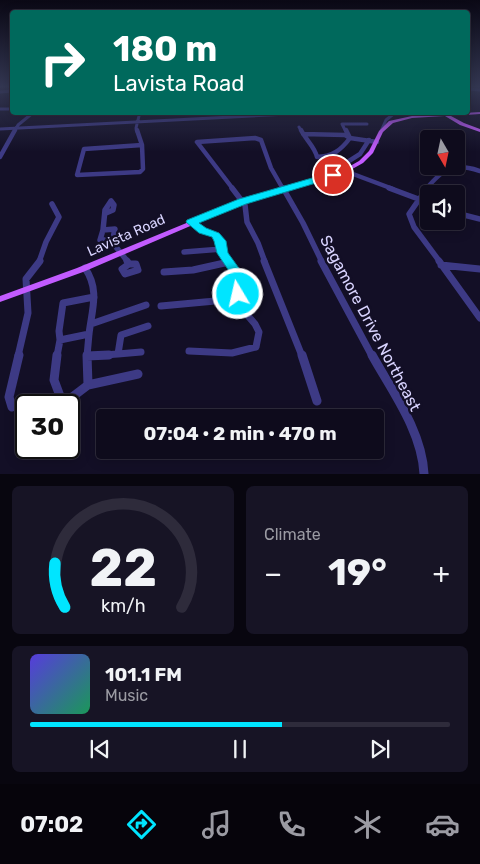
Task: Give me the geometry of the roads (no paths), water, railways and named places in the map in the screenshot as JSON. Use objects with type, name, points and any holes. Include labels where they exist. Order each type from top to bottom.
[{"type":"main road","points":[[381,131],[391,122],[436,115]]},
{"type":"main road","points":[[446,115],[462,124],[480,130]]},
{"type":"main road","name":"Lavista Road","points":[[0,299],[84,268],[242,202],[361,162],[371,152],[381,131]]},
{"type":"street","points":[[0,157],[20,123],[30,115]]},
{"type":"street","points":[[139,115],[136,128],[142,145],[144,165],[140,172],[78,175],[84,149],[142,145]]},
{"type":"street","points":[[0,129],[271,115]]},
{"type":"street","points":[[381,131],[381,124],[393,115]]},
{"type":"street","points":[[367,124],[342,124],[350,136],[368,140]]},
{"type":"street","points":[[299,127],[309,144],[315,149],[317,157],[329,157],[345,167],[418,199]]},
{"type":"street","points":[[303,134],[345,135],[376,143]]},
{"type":"street","points":[[329,157],[343,148],[350,136]]},
{"type":"street","name":"Sagamore Drive Northeast","points":[[242,202],[197,142],[261,140],[270,168],[303,223],[333,286],[407,418],[418,442],[424,465],[424,474]]},
{"type":"street","points":[[338,168],[345,167],[360,154],[368,140]]},
{"type":"street","points":[[480,171],[459,167],[448,168],[418,199],[409,214],[414,226],[480,318]]},
{"type":"street","points":[[242,202],[247,222],[258,243],[271,281],[278,292],[301,352],[317,402]]},
{"type":"street","points":[[12,408],[9,397],[28,313],[26,279],[40,261],[46,242],[59,217],[52,204]]},
{"type":"street","points":[[106,212],[100,240],[113,240]]},
{"type":"street","points":[[465,215],[480,219]]},
{"type":"street","points":[[189,351],[232,353],[249,351],[256,347],[259,332],[237,300],[235,271],[223,253],[216,235],[202,231],[191,222]]},
{"type":"street","points":[[103,230],[115,229],[112,242],[132,264]]},
{"type":"street","points":[[184,252],[222,248]]},
{"type":"street","points":[[164,272],[193,270],[229,262]]},
{"type":"street","points":[[441,265],[480,268]]},
{"type":"street","points":[[84,268],[91,277],[95,289],[86,356],[88,385]]},
{"type":"street","points":[[94,297],[70,300],[63,303],[54,380],[63,404],[88,385],[138,374]]},
{"type":"street","points":[[161,306],[237,300]]},
{"type":"street","points":[[91,324],[146,305]]},
{"type":"street","points":[[118,354],[121,335],[148,326]]},
{"type":"street","points":[[60,340],[90,334]]},
{"type":"street","points":[[86,356],[141,352]]}]
